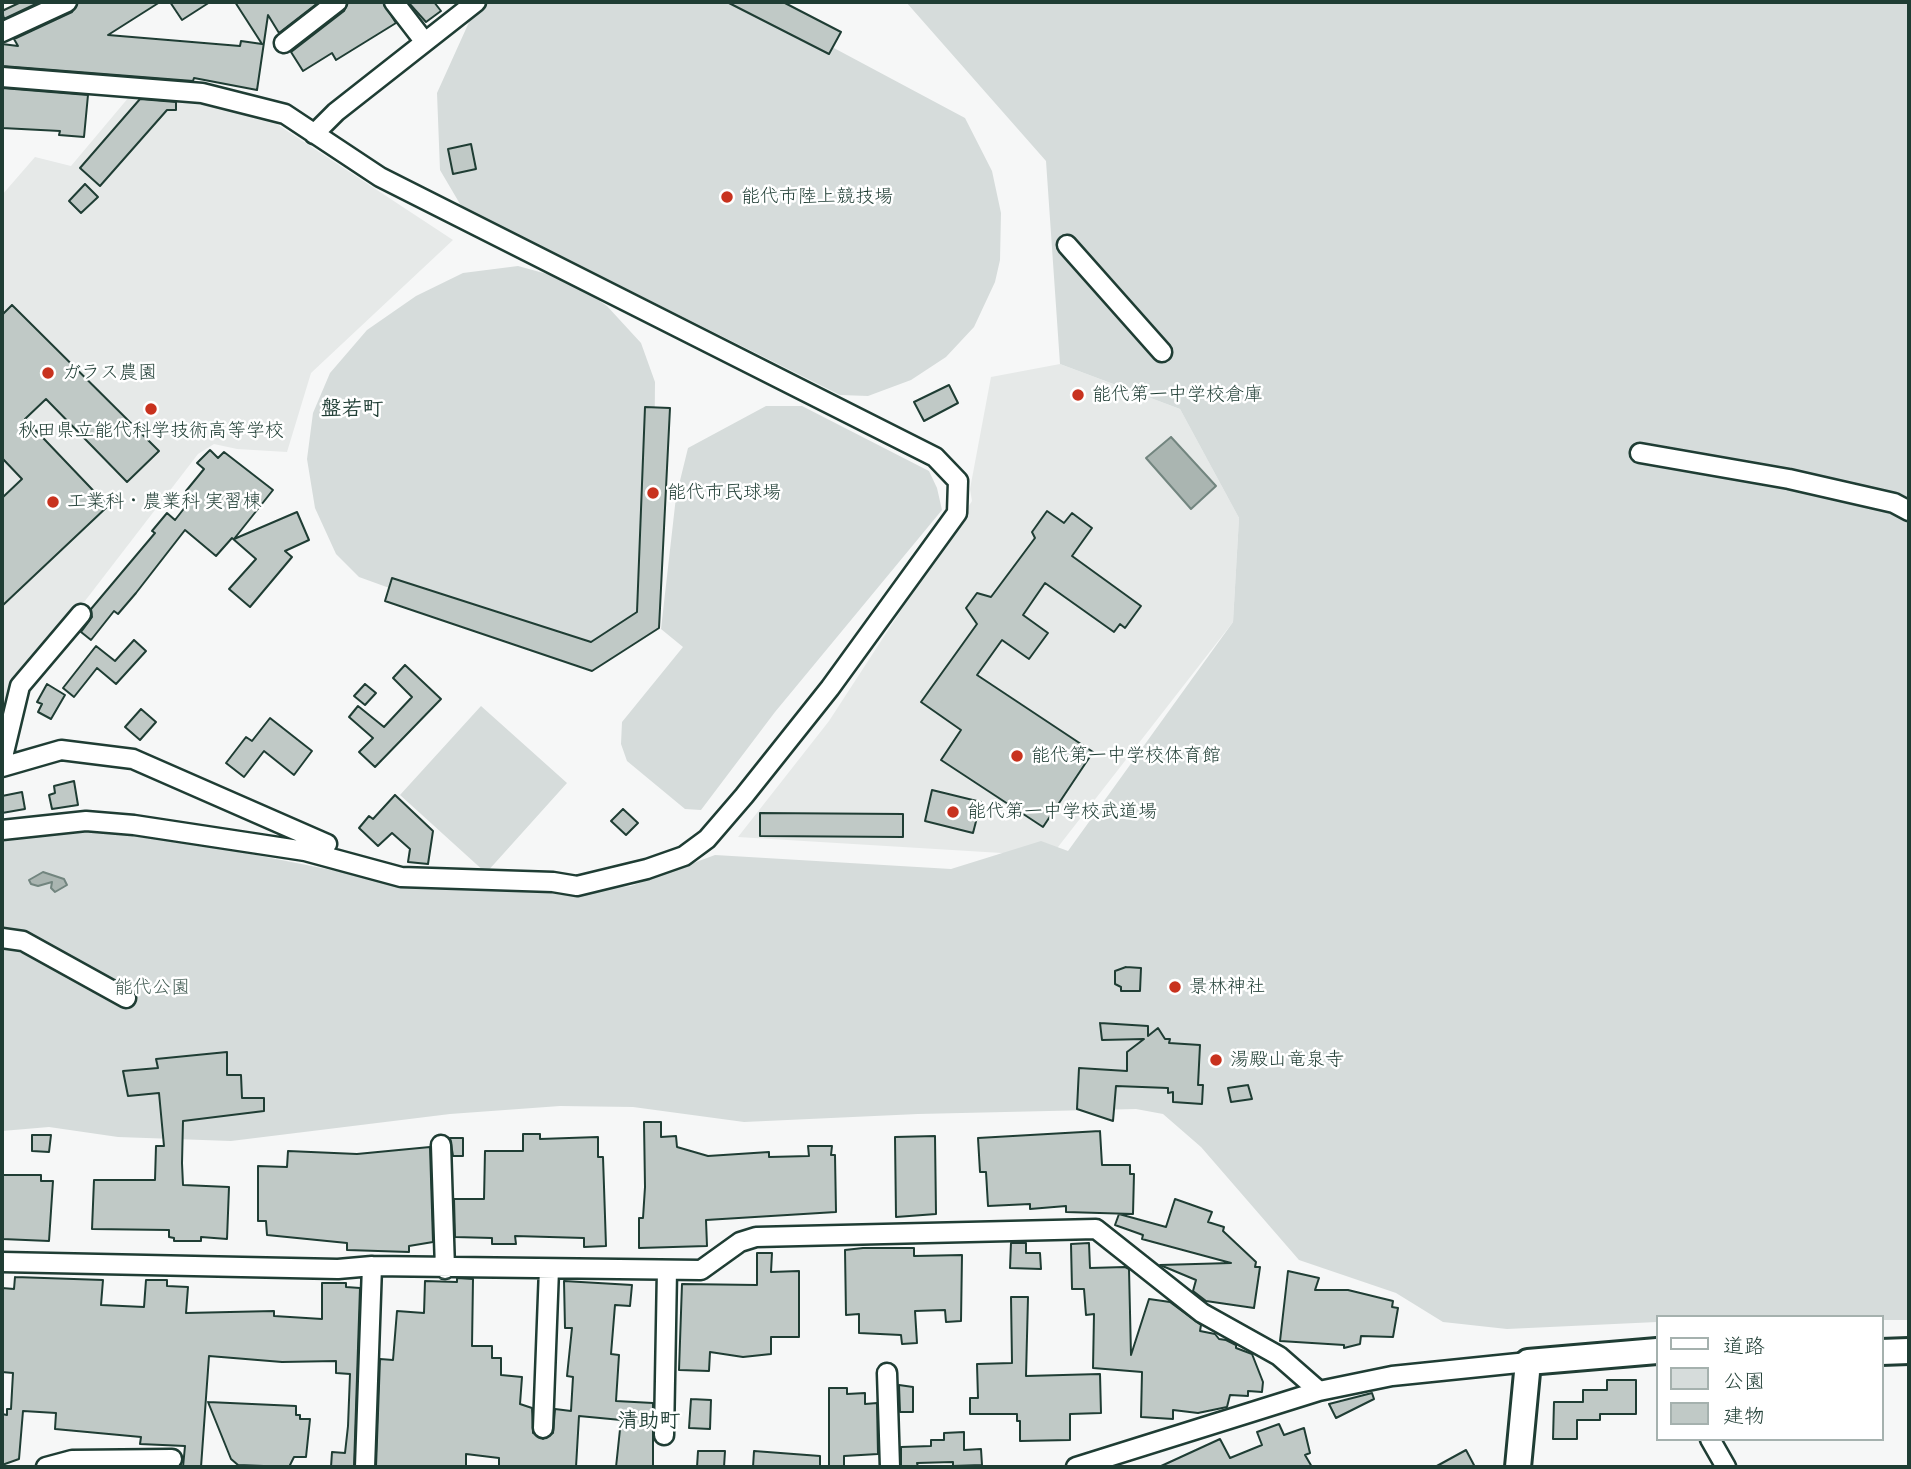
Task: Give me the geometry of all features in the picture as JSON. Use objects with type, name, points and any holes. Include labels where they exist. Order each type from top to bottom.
[{"type":"street","points":[[2,32],[67,2]]},
{"type":"street","points":[[284,43],[337,2]]},
{"type":"street","points":[[394,2],[424,41]]},
{"type":"street","points":[[314,134],[335,112],[476,2]]},
{"type":"street","points":[[2,76],[202,93],[285,114],[380,177],[506,243],[935,457],[958,481],[957,513],[830,688],[707,839],[684,856],[647,869],[577,886],[553,882],[401,877],[305,851],[134,824],[97,822],[2,830]]},
{"type":"street","points":[[1067,245],[1162,352]]},
{"type":"street","points":[[1640,453],[1789,479],[1894,503],[1909,511]]},
{"type":"street","points":[[2,761],[20,686],[81,614]]},
{"type":"street","points":[[2,767],[61,750],[133,759],[327,844],[305,851]]},
{"type":"street","points":[[2,938],[23,942],[126,998]]},
{"type":"street","points":[[441,1145],[445,1269]]},
{"type":"street","points":[[2,1262],[338,1269],[372,1266],[445,1269],[701,1270],[740,1242],[756,1237],[1096,1229],[1202,1313],[1279,1356],[1319,1391]]},
{"type":"street","points":[[365,1467],[372,1266]]},
{"type":"street","points":[[543,1428],[549,1269]]},
{"type":"street","points":[[664,1435],[667,1270]]},
{"type":"street","points":[[1076,1467],[1319,1391],[1392,1376],[1656,1351]]},
{"type":"street","points":[[1883,1352],[1909,1352]]},
{"type":"street","points":[[1518,1467],[1528,1363]]},
{"type":"street","points":[[887,1373],[890,1467]]},
{"type":"street","points":[[1711,1441],[1726,1467]]},
{"type":"street","points":[[46,1467],[72,1460],[172,1459]]},
{"type":"shaded area","name":"秋田県立能代科学技術高等学校","points":[[129,97],[210,103],[260,113],[453,240],[311,373],[287,452],[237,449],[214,444],[198,454],[78,610],[2,731],[2,195],[35,157],[71,166]]},
{"type":"shaded area","points":[[1060,364],[1180,409],[1239,518],[1233,622],[1051,856],[738,837],[829,721],[972,501],[970,489],[991,377]]},
{"type":"shaded area","points":[[1171,437],[1216,486],[1191,509],[1146,458]]},
{"type":"shaded area","points":[[43,872],[64,879],[67,885],[55,892],[51,888],[52,882],[38,886],[31,884],[29,880]]},
{"type":"green space","name":"能代市陸上競技場","points":[[483,2],[783,2],[841,32],[832,47],[965,118],[992,171],[1001,213],[1000,260],[995,282],[974,327],[946,357],[911,380],[868,396],[840,395],[466,209],[460,204],[440,170],[437,93],[470,20]]},
{"type":"green space","name":"能代公園","points":[[906,2],[1909,2],[1909,1320],[1883,1320],[1883,1315],[1656,1315],[1656,1322],[1507,1329],[1443,1322],[1396,1293],[1299,1260],[1201,1147],[1163,1114],[1136,1109],[918,1114],[744,1122],[633,1107],[560,1106],[450,1114],[231,1141],[118,1137],[49,1127],[2,1131],[2,838],[74,831],[133,834],[216,847],[402,884],[579,892],[631,886],[715,855],[951,869],[1041,841],[1068,851],[1233,622],[1239,518],[1180,409],[1060,364],[1046,161]]},
{"type":"green space","points":[[518,266],[569,280],[607,306],[641,343],[655,382],[653,619],[588,660],[359,577],[336,554],[315,508],[307,459],[313,413],[330,373],[367,330],[416,296],[463,273]]},
{"type":"green space","points":[[766,406],[802,406],[929,471],[937,488],[942,510],[775,712],[701,810],[685,809],[627,761],[621,744],[622,722],[683,647],[661,629],[676,497],[688,448]]},
{"type":"green space","points":[[481,706],[567,783],[486,873],[400,795]]},
{"type":"building","points":[[21,2],[40,2],[4,19],[2,11]]},
{"type":"building","points":[[78,2],[160,2],[108,35],[240,46],[241,41],[262,44],[235,2],[319,2],[279,33],[268,15],[257,90],[194,78],[193,81],[2,66],[2,44],[18,46],[14,39],[72,12]]},
{"type":"building","points":[[170,2],[210,2],[182,20]]},
{"type":"building","points":[[348,2],[383,2],[396,23],[336,60],[332,53],[303,71],[291,52],[344,11]]},
{"type":"building","points":[[408,2],[434,2],[441,11],[426,22]]},
{"type":"building","points":[[727,2],[783,2],[841,32],[829,54]]},
{"type":"building","points":[[2,88],[88,95],[84,137],[59,135],[60,131],[2,128]]},
{"type":"building","points":[[140,99],[176,102],[176,110],[167,110],[100,186],[80,168]]},
{"type":"building","points":[[471,144],[476,169],[453,174],[448,149]]},
{"type":"building","points":[[85,184],[98,197],[81,213],[69,201]]},
{"type":"building","points":[[12,305],[159,451],[127,482],[46,399],[25,419],[108,506],[2,606],[2,498],[22,479],[2,458],[2,315]]},
{"type":"building","points":[[949,385],[958,403],[924,421],[914,402]]},
{"type":"building","name":"能代市民球場","points":[[645,407],[670,408],[659,628],[592,671],[385,601],[392,578],[591,642],[637,612]]},
{"type":"building","points":[[210,450],[218,458],[224,452],[273,490],[234,539],[297,512],[309,540],[285,551],[292,557],[250,607],[229,589],[256,559],[232,538],[216,556],[185,530],[136,593],[118,614],[114,611],[91,640],[81,632],[92,617],[91,609],[155,533],[152,531],[167,513],[175,520],[193,497],[186,491],[204,469],[197,463]]},
{"type":"building","points":[[1047,511],[1064,523],[1072,513],[1092,528],[1072,556],[1141,606],[1125,628],[1120,624],[1114,632],[1045,583],[1023,615],[1048,633],[1029,659],[1002,640],[977,675],[1093,752],[1043,827],[941,760],[961,730],[921,702],[977,624],[966,608],[977,593],[991,597],[1035,538],[1032,532]]},
{"type":"building","points":[[134,640],[146,651],[116,684],[97,668],[74,697],[63,688],[96,646],[115,661]]},
{"type":"building","points":[[405,665],[441,699],[375,767],[359,752],[373,738],[349,717],[358,706],[384,727],[412,697],[393,678]]},
{"type":"building","points":[[47,684],[65,695],[51,719],[38,712],[42,704],[37,702]]},
{"type":"building","points":[[365,684],[376,693],[365,705],[354,696]]},
{"type":"building","points":[[141,709],[156,722],[140,740],[125,727]]},
{"type":"building","points":[[270,718],[312,751],[294,775],[264,751],[244,777],[226,763],[246,737],[252,741]]},
{"type":"building","points":[[74,781],[78,805],[52,809],[49,795],[55,793],[54,786]]},
{"type":"building","name":"能代第一中学校武道場","points":[[932,790],[981,802],[973,833],[925,821]]},
{"type":"building","points":[[22,792],[25,809],[2,813],[2,796]]},
{"type":"building","points":[[395,795],[433,831],[428,864],[408,862],[410,849],[392,833],[378,846],[359,828],[369,816],[373,819]]},
{"type":"building","points":[[623,809],[638,823],[626,835],[611,821]]},
{"type":"building","points":[[760,813],[903,814],[903,837],[760,836]]},
{"type":"building","points":[[1126,967],[1141,968],[1140,991],[1121,991],[1121,987],[1115,984],[1115,971]]},
{"type":"building","points":[[1100,1023],[1148,1026],[1148,1036],[1158,1028],[1165,1039],[1170,1039],[1169,1043],[1200,1045],[1198,1085],[1203,1085],[1202,1104],[1173,1102],[1173,1092],[1168,1093],[1168,1088],[1116,1086],[1113,1121],[1077,1109],[1079,1068],[1127,1071],[1127,1052],[1144,1039],[1102,1040]]},
{"type":"building","points":[[227,1052],[227,1075],[241,1075],[242,1098],[264,1098],[264,1111],[183,1121],[182,1163],[183,1185],[229,1187],[227,1239],[201,1237],[201,1241],[174,1241],[174,1238],[169,1237],[169,1230],[92,1229],[94,1180],[155,1180],[156,1146],[164,1146],[159,1093],[128,1096],[123,1071],[158,1068],[156,1059]]},
{"type":"building","points":[[1248,1085],[1252,1099],[1231,1102],[1228,1088]]},
{"type":"building","points":[[644,1122],[661,1122],[661,1137],[676,1136],[677,1147],[708,1156],[769,1152],[769,1157],[809,1156],[808,1146],[832,1146],[831,1155],[835,1155],[836,1212],[706,1220],[707,1246],[639,1248],[639,1218],[643,1218],[645,1187]]},
{"type":"building","points":[[1100,1131],[1102,1165],[1130,1165],[1130,1174],[1134,1174],[1133,1214],[1066,1212],[1066,1206],[1030,1209],[1030,1204],[988,1206],[986,1172],[980,1172],[978,1138]]},
{"type":"building","points":[[523,1134],[540,1134],[540,1139],[598,1137],[598,1157],[603,1157],[606,1246],[584,1247],[584,1238],[515,1236],[516,1244],[492,1244],[492,1238],[455,1237],[454,1199],[484,1199],[485,1151],[523,1151]]},
{"type":"building","points":[[32,1135],[51,1135],[49,1152],[32,1151]]},
{"type":"building","points":[[935,1136],[936,1214],[896,1217],[895,1137]]},
{"type":"building","points":[[450,1138],[463,1138],[463,1156],[453,1156]]},
{"type":"building","points":[[430,1147],[433,1242],[409,1246],[409,1252],[347,1250],[347,1243],[267,1235],[266,1221],[258,1221],[258,1166],[287,1167],[288,1151],[357,1154]]},
{"type":"building","points":[[2,1175],[41,1175],[41,1181],[53,1181],[49,1241],[2,1239]]},
{"type":"building","points":[[1175,1199],[1212,1212],[1208,1222],[1224,1227],[1223,1231],[1256,1262],[1255,1267],[1260,1267],[1254,1308],[1206,1301],[1193,1291],[1196,1280],[1160,1265],[1231,1263],[1142,1239],[1143,1235],[1115,1225],[1119,1214],[1166,1227]]},
{"type":"building","points":[[1011,1243],[1026,1243],[1026,1253],[1040,1253],[1041,1269],[1010,1268]]},
{"type":"building","points":[[1089,1243],[1090,1268],[1129,1269],[1131,1355],[1149,1299],[1170,1302],[1201,1325],[1200,1331],[1215,1334],[1219,1339],[1252,1354],[1263,1382],[1262,1392],[1248,1391],[1248,1396],[1230,1395],[1227,1407],[1198,1413],[1173,1410],[1173,1419],[1141,1417],[1142,1372],[1093,1368],[1094,1314],[1086,1315],[1084,1289],[1072,1289],[1071,1244]]},
{"type":"building","points":[[914,1248],[914,1256],[962,1255],[961,1321],[946,1322],[945,1310],[915,1311],[917,1343],[902,1344],[901,1335],[859,1333],[859,1314],[846,1315],[845,1250]]},
{"type":"building","points":[[757,1253],[772,1253],[771,1272],[799,1271],[799,1337],[771,1337],[771,1354],[743,1357],[710,1352],[709,1371],[679,1370],[682,1284],[757,1285]]},
{"type":"building","points":[[1288,1271],[1319,1278],[1315,1290],[1348,1290],[1393,1301],[1392,1307],[1398,1308],[1393,1337],[1361,1336],[1360,1344],[1344,1348],[1344,1345],[1280,1341]]},
{"type":"building","points":[[15,1277],[103,1280],[101,1305],[144,1307],[146,1280],[167,1280],[167,1286],[188,1287],[186,1313],[274,1311],[274,1316],[322,1319],[322,1283],[346,1283],[346,1287],[360,1288],[354,1467],[331,1467],[332,1452],[345,1453],[348,1426],[350,1374],[336,1373],[336,1361],[282,1362],[209,1356],[201,1467],[183,1467],[185,1446],[140,1444],[141,1437],[55,1429],[56,1413],[23,1411],[19,1459],[2,1465],[2,1414],[7,1415],[7,1409],[11,1409],[13,1373],[2,1372],[2,1288],[14,1289]]},
{"type":"building","points":[[457,1278],[473,1279],[472,1346],[492,1346],[492,1358],[501,1358],[501,1375],[522,1377],[520,1404],[532,1408],[533,1433],[543,1439],[553,1433],[555,1409],[571,1411],[573,1377],[567,1376],[572,1328],[565,1328],[564,1281],[632,1285],[630,1306],[615,1305],[611,1354],[619,1355],[616,1401],[653,1403],[653,1467],[616,1467],[621,1420],[579,1416],[576,1467],[499,1467],[499,1458],[466,1454],[466,1467],[376,1467],[380,1359],[393,1360],[397,1311],[424,1313],[425,1281],[457,1282]]},
{"type":"building","points":[[1011,1297],[1028,1297],[1026,1376],[1100,1374],[1101,1413],[1070,1414],[1070,1440],[1020,1441],[1020,1421],[1017,1421],[1017,1414],[970,1414],[970,1398],[978,1398],[977,1364],[1012,1363]]},
{"type":"building","points":[[1607,1380],[1636,1380],[1636,1414],[1600,1414],[1600,1420],[1577,1420],[1577,1439],[1553,1439],[1554,1402],[1583,1402],[1583,1390],[1607,1390]]},
{"type":"building","points":[[899,1385],[913,1387],[913,1412],[900,1412]]},
{"type":"building","points":[[829,1388],[847,1388],[847,1394],[865,1393],[865,1404],[877,1403],[878,1454],[844,1456],[844,1467],[829,1467]]},
{"type":"building","points":[[1372,1393],[1374,1399],[1336,1418],[1329,1404]]},
{"type":"building","points":[[691,1399],[711,1400],[710,1429],[689,1428]]},
{"type":"building","points":[[208,1402],[296,1406],[296,1415],[300,1415],[300,1419],[310,1419],[306,1457],[294,1457],[289,1467],[238,1465],[231,1459]]},
{"type":"building","points":[[1279,1424],[1284,1435],[1304,1428],[1310,1453],[1305,1455],[1312,1467],[1159,1467],[1220,1439],[1230,1458],[1262,1445],[1257,1432]]},
{"type":"building","points":[[964,1432],[964,1450],[981,1449],[982,1465],[953,1466],[953,1462],[917,1463],[918,1467],[901,1467],[901,1447],[931,1446],[931,1440],[944,1440],[944,1433]]},
{"type":"building","points":[[1466,1450],[1475,1467],[1435,1467]]},
{"type":"building","points":[[698,1451],[725,1451],[724,1467],[697,1467]]},
{"type":"building","points":[[754,1451],[820,1456],[820,1467],[753,1467]]},
{"type":"place","name":"能代市陸上競技場","points":[[727,197]]},
{"type":"place","name":"ガラス農園","points":[[48,373]]},
{"type":"place","name":"能代第一中学校倉庫","points":[[1078,395]]},
{"type":"place","name":"秋田県立能代科学技術高等学校","points":[[151,409]]},
{"type":"place","name":"能代市民球場","points":[[653,493]]},
{"type":"place","name":"工業科・農業科 実習棟","points":[[53,502]]},
{"type":"place","name":"能代第一中学校体育館","points":[[1017,756]]},
{"type":"place","name":"能代第一中学校武道場","points":[[953,812]]},
{"type":"place","name":"景林神社","points":[[1175,987]]},
{"type":"place","name":"湯殿山竜泉寺","points":[[1216,1060]]},
{"type":"district","name":"盤若町","points":[[352,409]]},
{"type":"district","name":"清助町","points":[[649,1421]]}]
